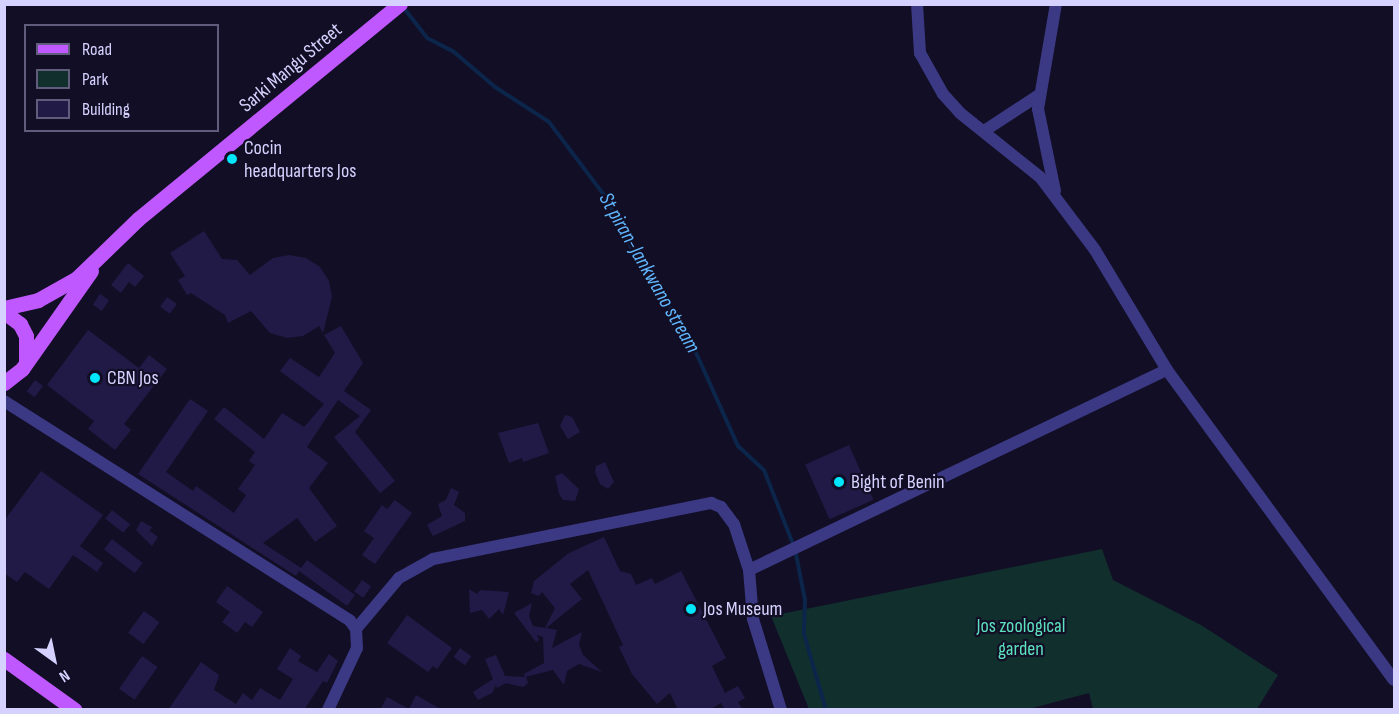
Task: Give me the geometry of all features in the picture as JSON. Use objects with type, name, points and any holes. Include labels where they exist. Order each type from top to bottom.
[{"type":"main road","name":"Sarki Mangu Street","points":[[99,258],[145,213],[400,4]]},
{"type":"main road","points":[[7,309],[58,291],[99,258]]},
{"type":"main road","points":[[4,393],[99,258]]},
{"type":"main road","points":[[4,292],[7,309],[20,324],[28,342],[16,373]]},
{"type":"main road","points":[[4,659],[75,710]]},
{"type":"street","points":[[917,4],[916,34],[930,74],[960,113],[1029,165],[1056,198],[1095,250],[1167,370],[1395,680]]},
{"type":"street","points":[[1056,4],[1039,95],[1040,133],[1056,198]]},
{"type":"street","points":[[984,131],[1039,95]]},
{"type":"street","points":[[749,570],[1167,370]]},
{"type":"street","points":[[4,401],[343,616],[356,629],[358,639],[352,663],[328,710]]},
{"type":"street","points":[[356,629],[399,578],[433,560],[620,523],[699,503],[711,503],[729,514],[749,570],[753,619],[781,710]]},
{"type":"green space","name":"Jos zoological garden","points":[[1102,549],[1113,580],[1201,625],[1278,675],[1257,709],[1093,709],[1089,693],[1029,709],[809,709],[771,616]]},
{"type":"building","points":[[204,231],[222,259],[237,260],[250,275],[273,258],[289,255],[306,258],[320,267],[329,281],[332,297],[323,333],[319,326],[303,336],[287,338],[270,333],[251,311],[228,323],[225,315],[191,293],[187,295],[178,280],[185,276],[170,253]]},
{"type":"building","points":[[128,263],[144,276],[135,287],[129,282],[121,293],[111,285]]},
{"type":"building","points":[[100,294],[109,300],[102,311],[93,305]]},
{"type":"building","points":[[167,297],[177,304],[170,314],[160,307]]},
{"type":"building","points":[[341,326],[363,363],[344,391],[371,410],[355,432],[395,481],[380,493],[334,437],[360,416],[338,400],[307,447],[328,463],[309,488],[337,526],[315,542],[297,518],[263,543],[301,568],[307,560],[355,595],[347,606],[299,571],[296,576],[138,474],[190,399],[208,411],[166,472],[193,491],[196,486],[234,513],[246,495],[238,489],[255,465],[249,461],[255,452],[214,419],[224,407],[264,439],[282,413],[304,427],[324,404],[280,371],[290,358],[319,377],[335,353],[324,335]]},
{"type":"building","name":"CBN Jos","points":[[88,330],[139,368],[149,355],[167,369],[124,424],[131,430],[115,450],[88,429],[94,421],[47,385]]},
{"type":"building","points":[[35,380],[43,386],[35,397],[27,391]]},
{"type":"building","points":[[565,415],[572,417],[580,432],[568,439],[560,426]]},
{"type":"building","points":[[538,423],[549,453],[523,462],[522,458],[509,463],[498,433]]},
{"type":"building","name":"Bight of Benin","points":[[849,445],[873,500],[830,519],[805,465]]},
{"type":"building","points":[[605,462],[614,482],[608,489],[600,484],[595,472],[596,466]]},
{"type":"building","points":[[41,471],[103,515],[80,546],[103,563],[97,572],[73,555],[49,589],[25,572],[17,582],[4,573],[4,521]]},
{"type":"building","points":[[562,473],[579,489],[575,501],[563,500],[559,494],[555,476]]},
{"type":"building","points":[[451,488],[459,492],[454,505],[465,513],[465,521],[433,536],[427,525],[442,516],[438,504],[446,500]]},
{"type":"building","points":[[395,500],[412,513],[375,564],[362,555],[374,538],[364,531],[382,505],[387,509]]},
{"type":"building","points":[[112,510],[130,524],[123,533],[105,519]]},
{"type":"building","points":[[141,521],[152,527],[146,536],[150,531],[158,537],[152,546],[136,530]]},
{"type":"building","points":[[604,537],[620,571],[631,574],[636,585],[652,578],[655,584],[681,571],[726,658],[712,666],[725,693],[738,686],[745,698],[738,702],[743,710],[725,710],[721,703],[709,710],[678,710],[670,693],[657,704],[632,674],[619,647],[623,645],[588,570],[570,584],[582,599],[546,628],[557,630],[552,648],[582,632],[579,645],[583,655],[602,672],[579,664],[567,671],[564,685],[553,670],[525,677],[524,674],[544,663],[543,637],[537,635],[539,640],[536,642],[514,613],[532,603],[529,616],[533,626],[545,628],[555,608],[542,592],[539,596],[531,593],[534,581],[569,553]]},
{"type":"building","points":[[112,539],[143,563],[135,573],[104,549]]},
{"type":"building","points":[[362,580],[371,586],[363,598],[354,592]]},
{"type":"building","points":[[227,586],[263,612],[252,627],[245,622],[237,633],[222,622],[230,612],[216,602]]},
{"type":"building","points":[[469,589],[477,594],[480,590],[509,592],[503,615],[499,609],[489,619],[482,610],[470,613]]},
{"type":"building","points":[[144,611],[159,622],[144,644],[128,633]]},
{"type":"building","points":[[407,615],[452,648],[437,669],[433,666],[428,672],[387,643]]},
{"type":"building","points":[[290,648],[301,656],[298,661],[317,672],[329,654],[338,661],[327,683],[323,681],[304,710],[168,710],[201,662],[219,675],[214,690],[236,704],[243,693],[252,700],[260,688],[280,700],[293,679],[277,669]]},
{"type":"building","points":[[460,648],[471,656],[465,665],[454,657]]},
{"type":"building","points":[[496,655],[505,676],[526,677],[528,683],[523,687],[506,683],[497,688],[496,685],[492,693],[478,700],[473,692],[493,679],[485,659]]},
{"type":"building","points":[[142,656],[158,667],[135,700],[119,689]]},
{"type":"building","points":[[416,695],[442,710],[380,710],[387,697],[409,709]]},
{"type":"waterway","name":"St piran-Jankwano stream","points":[[403,7],[427,38],[454,52],[495,87],[549,122],[607,199],[644,273],[684,326],[738,446],[764,470],[795,549],[805,600],[804,634],[826,710]]},
{"type":"place","name":"Cocin headquarters Jos","points":[[232,159]]},
{"type":"place","name":"CBN Jos","points":[[95,378]]},
{"type":"place","name":"Bight of Benin","points":[[839,482]]},
{"type":"place","name":"Jos Museum","points":[[691,609]]}]
